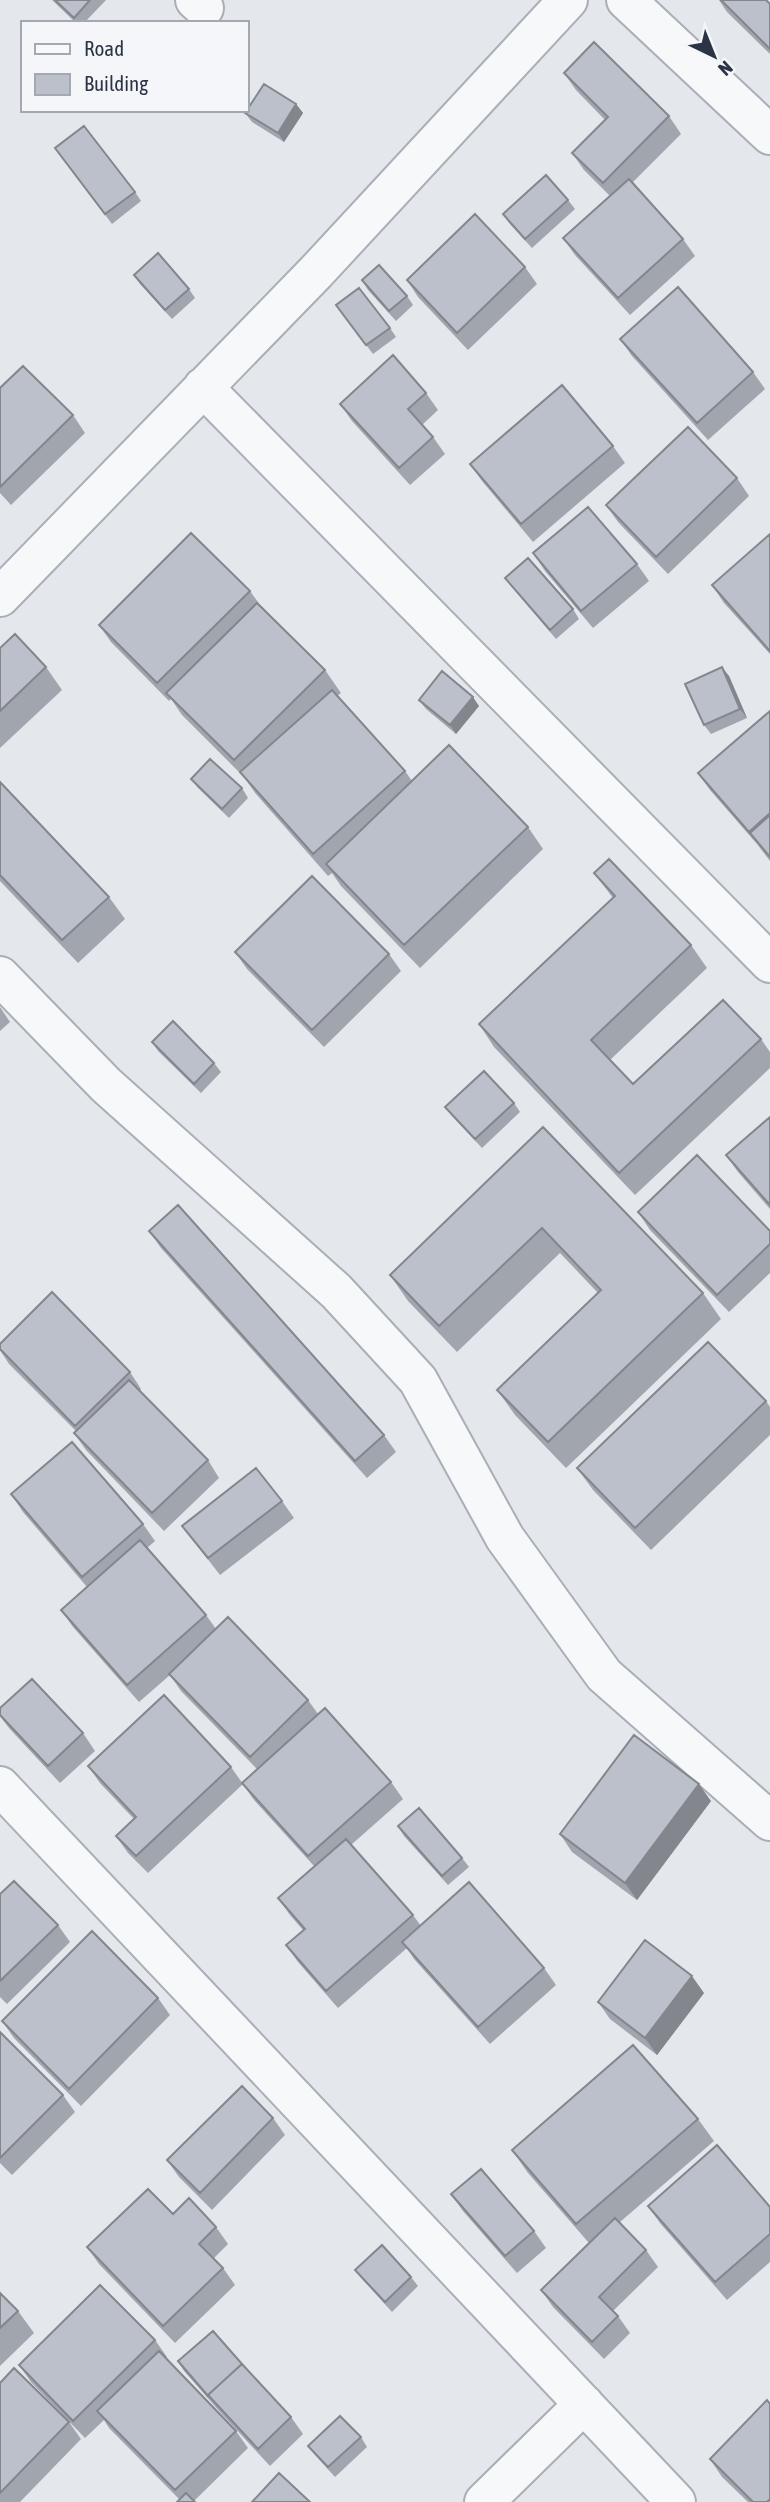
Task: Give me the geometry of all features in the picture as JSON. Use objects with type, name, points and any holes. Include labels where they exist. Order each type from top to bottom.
[{"type":"street","points":[[0,597],[316,272],[568,0]]},
{"type":"street","points":[[626,0],[770,135]]},
{"type":"street","points":[[203,387],[770,963]]},
{"type":"street","points":[[0,976],[106,1085],[336,1291],[418,1380],[505,1538],[604,1675],[770,1821]]},
{"type":"street","points":[[0,1786],[677,2502]]},
{"type":"street","points":[[484,2502],[584,2404]]},
{"type":"building","points":[[55,0],[90,0],[74,18]]},
{"type":"building","points":[[721,0],[766,0],[770,4],[770,49]]},
{"type":"building","points":[[594,42],[669,116],[603,183],[572,153],[608,117],[564,73]]},
{"type":"building","points":[[264,84],[296,104],[278,133],[245,113]]},
{"type":"building","points":[[84,126],[135,192],[105,214],[55,148]]},
{"type":"building","points":[[546,175],[568,200],[525,239],[503,214]]},
{"type":"building","points":[[629,179],[683,239],[618,298],[563,238]]},
{"type":"building","points":[[475,214],[525,267],[457,333],[407,280]]},
{"type":"building","points":[[158,253],[189,289],[165,310],[134,275]]},
{"type":"building","points":[[379,265],[407,296],[389,311],[362,280]]},
{"type":"building","points":[[678,287],[753,372],[697,423],[620,339]]},
{"type":"building","points":[[359,288],[390,328],[366,345],[336,305]]},
{"type":"building","points":[[393,355],[426,393],[408,409],[433,437],[399,468],[340,404]]},
{"type":"building","points":[[23,366],[73,415],[0,487],[0,388]]},
{"type":"building","points":[[562,385],[613,446],[521,524],[470,464]]},
{"type":"building","points":[[688,427],[737,478],[656,557],[606,505]]},
{"type":"building","points":[[588,507],[637,564],[581,611],[533,553]]},
{"type":"building","points":[[191,533],[250,591],[157,683],[99,625]]},
{"type":"building","points":[[770,534],[770,651],[712,585]]},
{"type":"building","points":[[528,558],[573,609],[550,630],[505,578]]},
{"type":"building","points":[[257,603],[325,670],[234,760],[166,693]]},
{"type":"building","points":[[15,634],[46,667],[0,711],[0,648]]},
{"type":"building","points":[[722,667],[740,709],[704,725],[685,684]]},
{"type":"building","points":[[442,671],[473,697],[450,725],[419,700]]},
{"type":"building","points":[[332,690],[405,771],[313,854],[240,772]]},
{"type":"building","points":[[770,711],[770,813],[749,832],[698,773]]},
{"type":"building","points":[[449,745],[528,827],[404,945],[326,864]]},
{"type":"building","points":[[210,759],[242,788],[222,809],[191,779]]},
{"type":"building","points":[[0,782],[109,897],[62,940],[0,875]]},
{"type":"building","points":[[770,815],[770,857],[750,833]]},
{"type":"building","points":[[609,859],[691,945],[591,1040],[633,1084],[723,1000],[761,1039],[619,1173],[479,1024],[615,896],[594,873]]},
{"type":"building","points":[[312,876],[389,954],[312,1030],[235,952]]},
{"type":"building","points":[[173,1021],[214,1063],[194,1084],[152,1042]]},
{"type":"building","points":[[484,1071],[514,1103],[475,1139],[445,1107]]},
{"type":"building","points":[[770,1117],[770,1205],[726,1155]]},
{"type":"building","points":[[543,1127],[703,1293],[548,1442],[497,1390],[601,1290],[542,1228],[439,1326],[390,1275]]},
{"type":"building","points":[[697,1155],[770,1231],[770,1244],[717,1295],[638,1212]]},
{"type":"building","points":[[178,1205],[384,1435],[355,1461],[149,1231]]},
{"type":"building","points":[[52,1292],[130,1372],[75,1426],[0,1349],[0,1344]]},
{"type":"building","points":[[708,1342],[766,1401],[635,1528],[577,1468]]},
{"type":"building","points":[[129,1380],[208,1460],[152,1513],[74,1433]]},
{"type":"building","points":[[72,1442],[143,1524],[82,1577],[11,1494]]},
{"type":"building","points":[[256,1468],[282,1501],[208,1558],[182,1526]]},
{"type":"building","points":[[140,1540],[206,1615],[127,1685],[61,1610]]},
{"type":"building","points":[[228,1617],[308,1700],[250,1757],[169,1674]]},
{"type":"building","points":[[32,1679],[83,1733],[48,1766],[0,1715],[0,1708]]},
{"type":"building","points":[[164,1695],[231,1767],[136,1856],[116,1836],[136,1817],[88,1766]]},
{"type":"building","points":[[325,1708],[391,1782],[308,1856],[242,1783]]},
{"type":"building","points":[[634,1735],[699,1784],[625,1883],[560,1834]]},
{"type":"building","points":[[419,1808],[462,1858],[442,1876],[398,1826]]},
{"type":"building","points":[[346,1839],[413,1915],[326,1991],[286,1945],[305,1929],[278,1898]]},
{"type":"building","points":[[14,1881],[58,1925],[0,1981],[0,1894]]},
{"type":"building","points":[[469,1882],[544,1968],[478,2027],[402,1942]]},
{"type":"building","points":[[92,1931],[158,1998],[69,2089],[2,2021]]},
{"type":"building","points":[[645,1940],[692,1976],[645,2038],[598,2002]]},
{"type":"building","points":[[0,2032],[63,2095],[0,2158]]},
{"type":"building","points":[[633,2045],[698,2119],[576,2224],[512,2150]]},
{"type":"building","points":[[242,2086],[273,2118],[200,2193],[167,2160]]},
{"type":"building","points":[[717,2145],[770,2207],[770,2234],[715,2282],[648,2206]]},
{"type":"building","points":[[481,2169],[534,2231],[505,2256],[451,2194]]},
{"type":"building","points":[[148,2189],[173,2214],[189,2198],[216,2227],[199,2244],[223,2268],[163,2326],[87,2247]]},
{"type":"building","points":[[615,2218],[646,2250],[599,2297],[618,2316],[592,2342],[541,2290]]},
{"type":"building","points":[[382,2245],[411,2277],[385,2302],[355,2270]]},
{"type":"building","points":[[100,2285],[155,2340],[73,2421],[19,2365]]},
{"type":"building","points":[[0,2293],[18,2311],[0,2328]]},
{"type":"building","points":[[213,2331],[242,2364],[208,2395],[209,2397],[178,2361]]},
{"type":"building","points":[[159,2351],[236,2431],[175,2490],[97,2411]]},
{"type":"building","points":[[242,2364],[291,2417],[258,2449],[208,2395]]},
{"type":"building","points":[[14,2368],[69,2422],[0,2493],[0,2383]]},
{"type":"building","points":[[767,2400],[770,2404],[770,2499],[767,2502],[753,2502],[710,2459]]},
{"type":"building","points":[[340,2416],[361,2437],[328,2467],[308,2446]]},
{"type":"building","points":[[279,2473],[310,2502],[252,2502]]},
{"type":"building","points":[[186,2493],[195,2502],[177,2502]]}]
